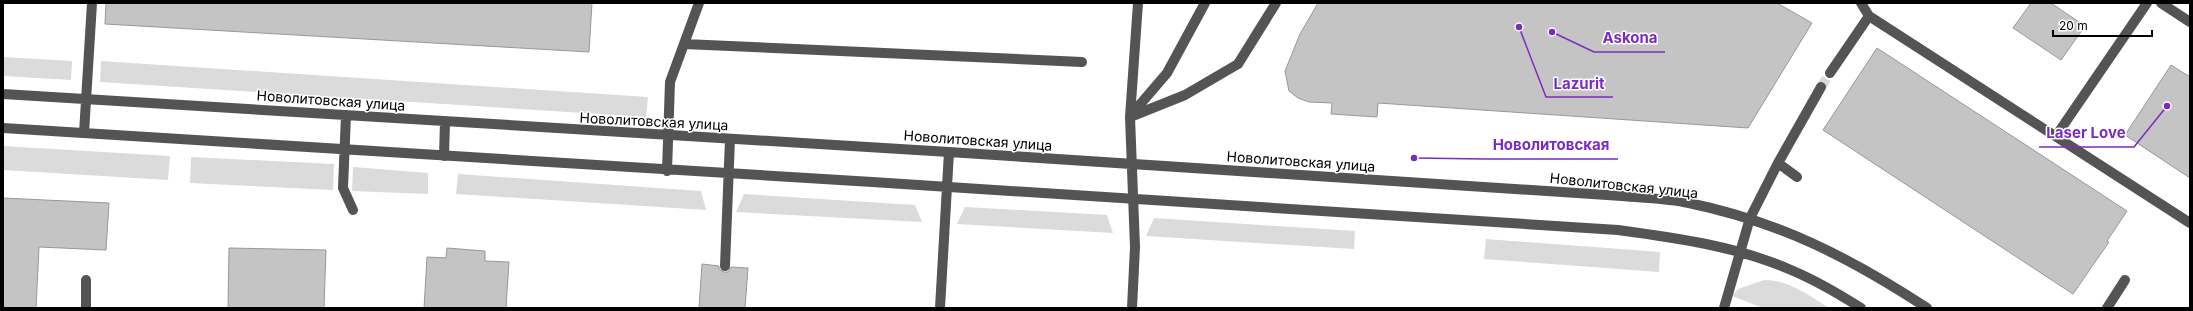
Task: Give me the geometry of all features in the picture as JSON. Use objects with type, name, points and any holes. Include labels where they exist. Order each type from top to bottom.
[{"type":"street","points":[[84,134],[92,3]]},
{"type":"street","points":[[666,171],[670,82],[699,3]]},
{"type":"street","points":[[1132,308],[1134,247],[1130,117],[1138,3]]},
{"type":"street","points":[[1130,117],[1167,73],[1205,3]]},
{"type":"street","points":[[1130,117],[1185,95],[1238,64],[1276,3]]},
{"type":"street","points":[[1861,3],[1869,16],[2190,223]]},
{"type":"street","points":[[2056,136],[2147,3]]},
{"type":"street","points":[[2161,3],[2190,22]]},
{"type":"street","points":[[1830,73],[1869,16]]},
{"type":"street","points":[[684,44],[1082,62]]},
{"type":"street","points":[[1724,308],[1750,218],[1778,163],[1821,87]]},
{"type":"street","name":"Новолитовская улица","points":[[3,94],[730,140],[949,152],[1622,196],[1687,203],[1750,218],[1809,241],[1856,265],[1911,304],[1926,308]]},
{"type":"street","points":[[346,115],[343,188],[354,210]]},
{"type":"street","points":[[444,156],[445,122]]},
{"type":"street","points":[[3,128],[666,171],[1133,198],[1618,230],[1681,238],[1741,252],[1791,270],[1861,308]]},
{"type":"street","points":[[725,266],[730,140]]},
{"type":"street","points":[[940,308],[949,152]]},
{"type":"street","points":[[1778,163],[1797,177]]},
{"type":"street","points":[[86,280],[86,308]]},
{"type":"street","points":[[2107,308],[2125,280]]},
{"type":"shaded area","points":[[3,57],[72,61],[71,80],[3,76]]},
{"type":"shaded area","points":[[101,61],[648,97],[646,117],[100,82]]},
{"type":"shaded area","points":[[3,146],[170,156],[168,180],[3,170]]},
{"type":"shaded area","points":[[191,157],[334,164],[333,190],[190,183]]},
{"type":"shaded area","points":[[353,167],[428,173],[428,194],[352,191]]},
{"type":"shaded area","points":[[458,174],[701,191],[706,210],[456,194]]},
{"type":"shaded area","points":[[744,194],[915,205],[922,222],[736,212]]},
{"type":"shaded area","points":[[965,207],[1107,215],[1113,233],[957,224]]},
{"type":"shaded area","points":[[1154,218],[1355,231],[1354,249],[1146,236]]},
{"type":"shaded area","points":[[1486,239],[1660,252],[1659,272],[1484,259]]},
{"type":"shaded area","points":[[1764,280],[1790,285],[1806,293],[1829,308],[1763,308],[1732,296],[1738,289]]},
{"type":"building","points":[[106,3],[592,3],[589,52],[105,24]]},
{"type":"building","points":[[1318,3],[1777,3],[1812,23],[1748,128],[1378,103],[1377,117],[1331,114],[1332,103],[1309,102],[1298,98],[1289,91],[1285,71],[1300,34]]},
{"type":"building","points":[[2031,3],[2051,3],[2085,26],[2061,60],[2013,28]]},
{"type":"building","points":[[1877,48],[2127,211],[2107,241],[2109,242],[2073,294],[1823,130]]},
{"type":"building","points":[[2171,65],[2190,77],[2190,178],[2125,135]]},
{"type":"building","points":[[3,198],[109,203],[106,250],[39,247],[36,308],[3,308]]},
{"type":"building","points":[[229,248],[326,250],[324,308],[228,308]]},
{"type":"building","points":[[447,248],[485,251],[485,261],[509,262],[506,308],[424,308],[427,257],[446,258]]},
{"type":"building","points":[[702,264],[719,266],[719,269],[724,272],[728,272],[731,267],[748,268],[745,308],[699,308]]},
{"type":"tunnel","points":[[1821,87],[1830,73]]},
{"type":"place","name":"Lazurit","points":[[1519,27]]},
{"type":"place","name":"Askona","points":[[1552,32]]},
{"type":"place","name":"Laser Love","points":[[2167,106]]},
{"type":"place","name":"Новолитовская","points":[[1414,158]]}]
